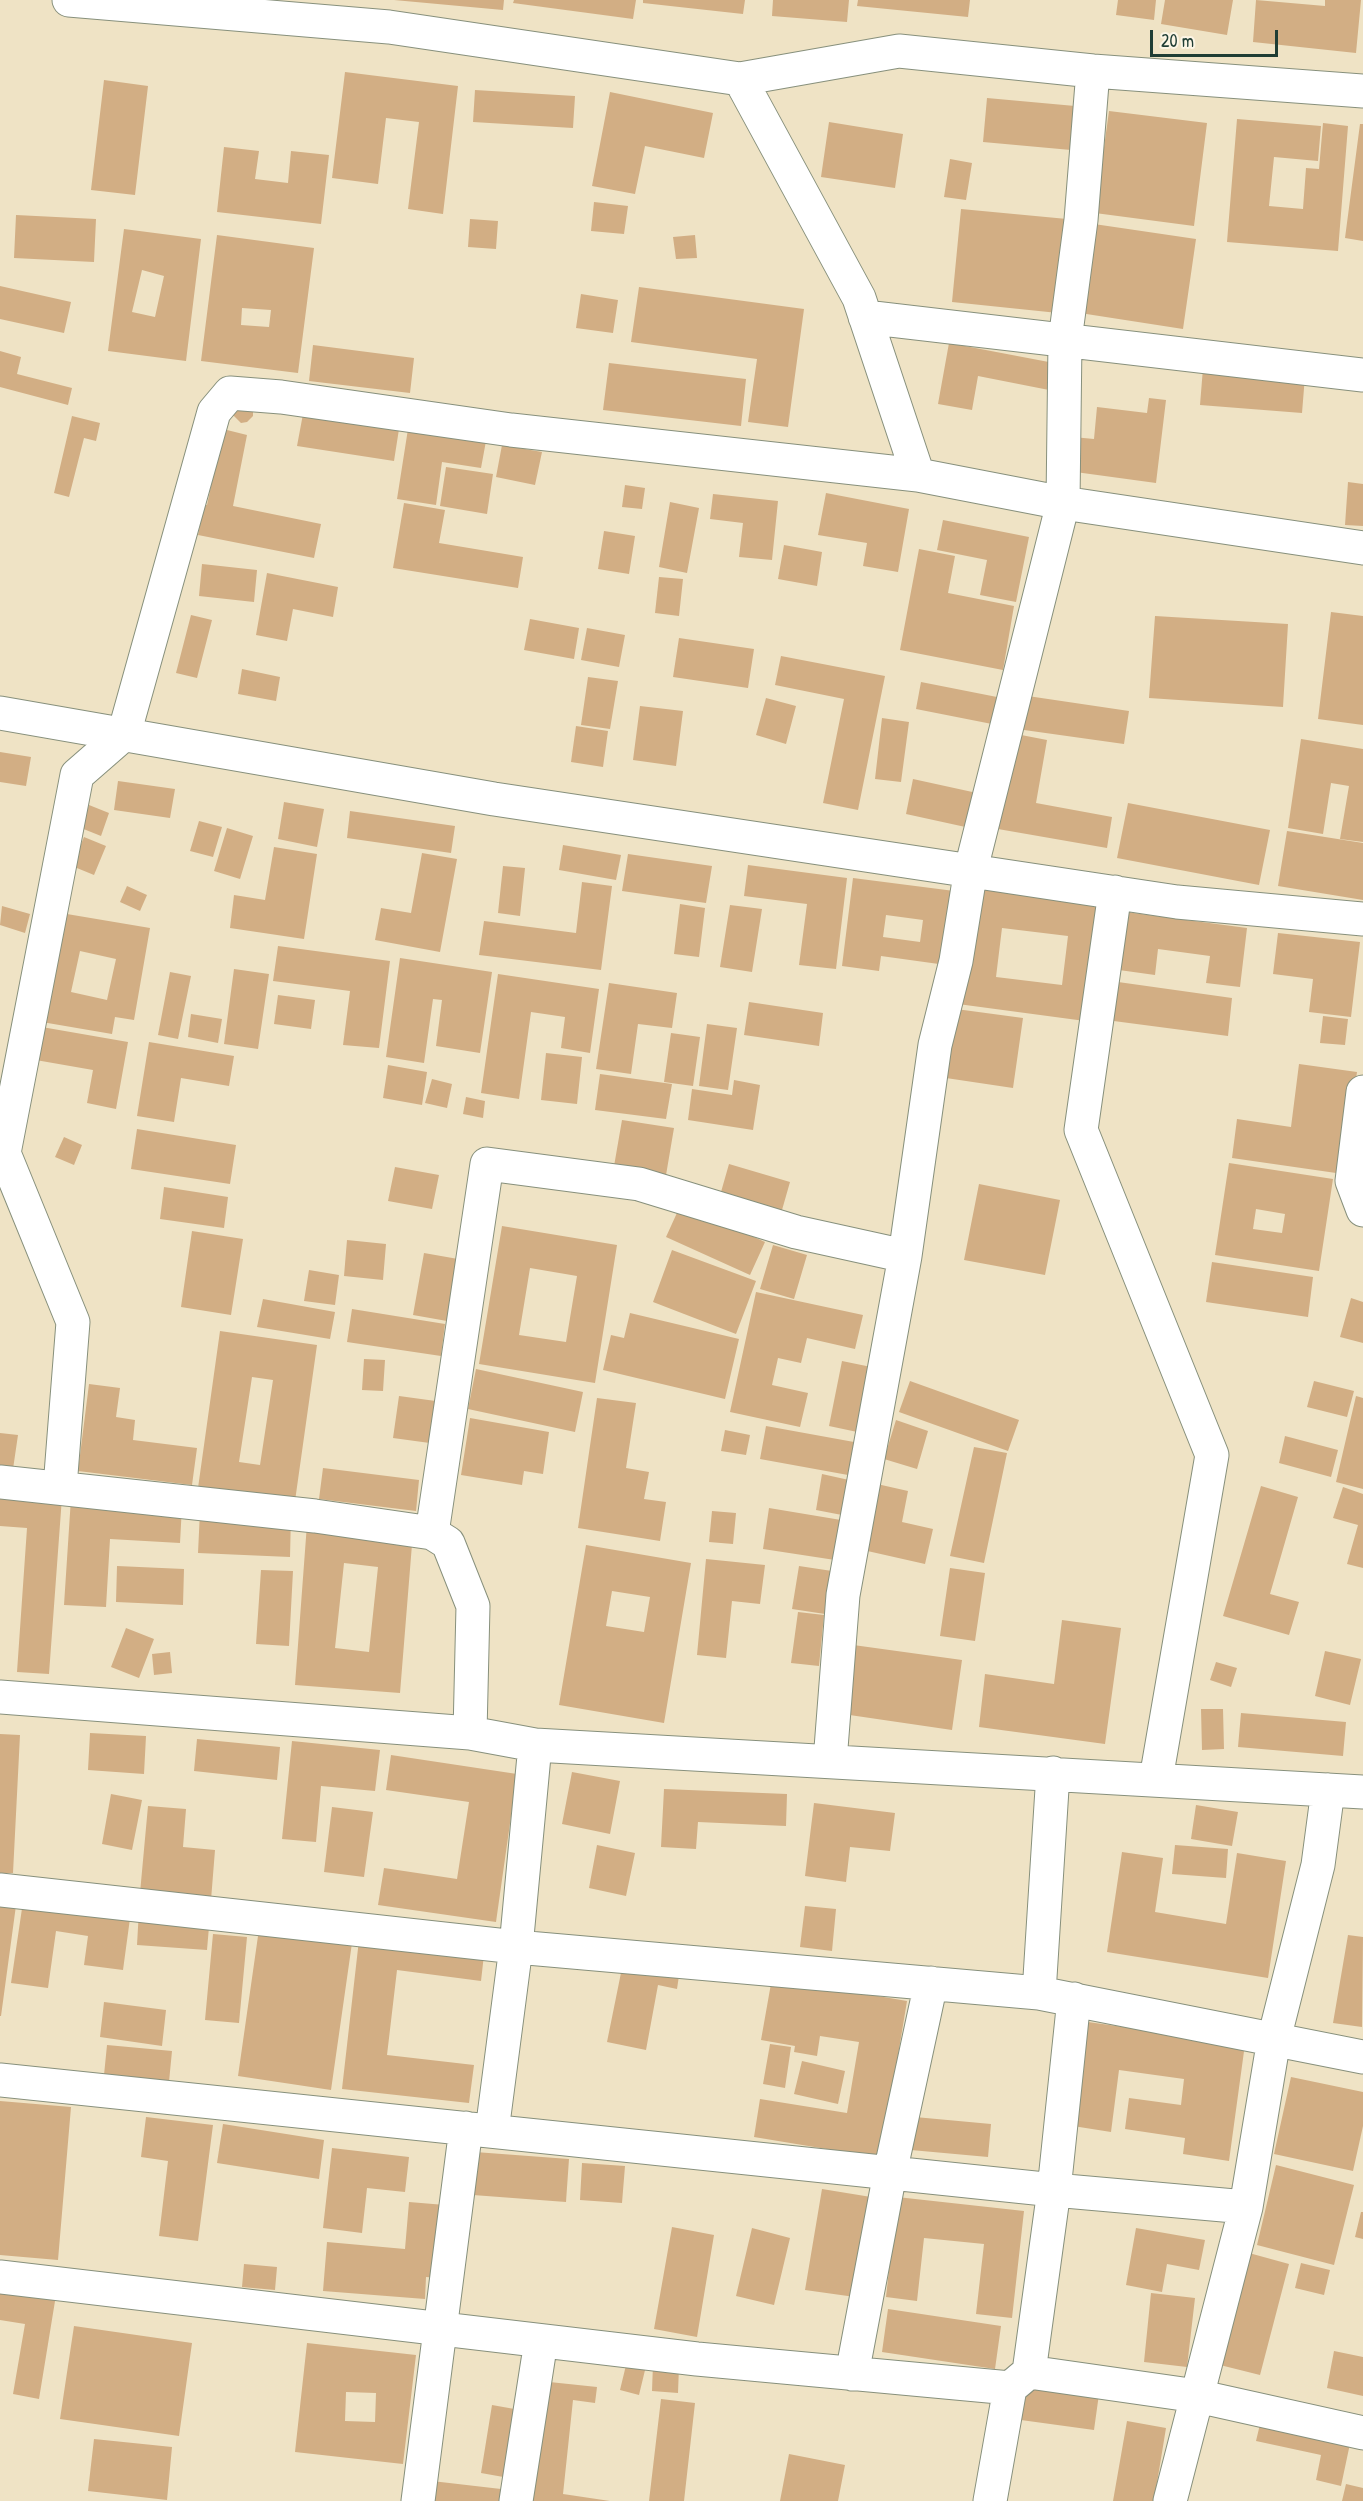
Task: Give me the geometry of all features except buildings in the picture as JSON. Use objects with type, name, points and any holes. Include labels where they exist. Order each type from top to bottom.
[{"type":"street","points":[[69,0],[389,27],[740,79],[899,51],[1093,71],[1363,90]]},
{"type":"street","points":[[830,1761],[843,1595],[905,1256],[935,1045],[956,961],[971,869],[1063,503],[1065,340],[1081,220],[1093,71]]},
{"type":"street","points":[[740,79],[859,298],[918,475]]},
{"type":"street","points":[[865,317],[1363,375]]},
{"type":"street","points":[[60,1487],[73,1322],[4,1153],[77,775],[124,734],[214,412],[230,393],[281,397],[511,430],[918,475],[1063,503],[1363,549]]},
{"type":"street","points":[[0,713],[494,799],[971,869],[1177,902],[1363,919]]},
{"type":"street","points":[[1115,892],[1081,1130],[1212,1455],[1156,1779]]},
{"type":"street","points":[[1363,1092],[1352,1181],[1363,1210]]},
{"type":"street","points":[[432,1533],[487,1164],[639,1184],[796,1232],[905,1256]]},
{"type":"street","points":[[0,1482],[315,1516],[432,1533],[448,1543],[473,1606],[470,1733]]},
{"type":"street","points":[[0,1697],[470,1733],[535,1745],[1363,1792]]},
{"type":"street","points":[[418,2501],[441,2330],[516,1947],[535,1745]]},
{"type":"street","points":[[1039,1993],[1053,1773]]},
{"type":"street","points":[[1170,2501],[1246,2207],[1274,2039],[1318,1865],[1328,1790]]},
{"type":"street","points":[[0,1890],[516,1947],[1039,1993],[1363,2057]]},
{"type":"street","points":[[852,2374],[890,2173],[931,1983]]},
{"type":"street","points":[[990,2501],[1019,2380],[1054,2190],[1074,2000]]},
{"type":"street","points":[[0,2080],[1054,2190],[1246,2207]]},
{"type":"street","points":[[0,2277],[441,2330],[852,2374],[1019,2380],[1197,2396],[1363,2433]]},
{"type":"street","points":[[516,2501],[541,2341]]}]
